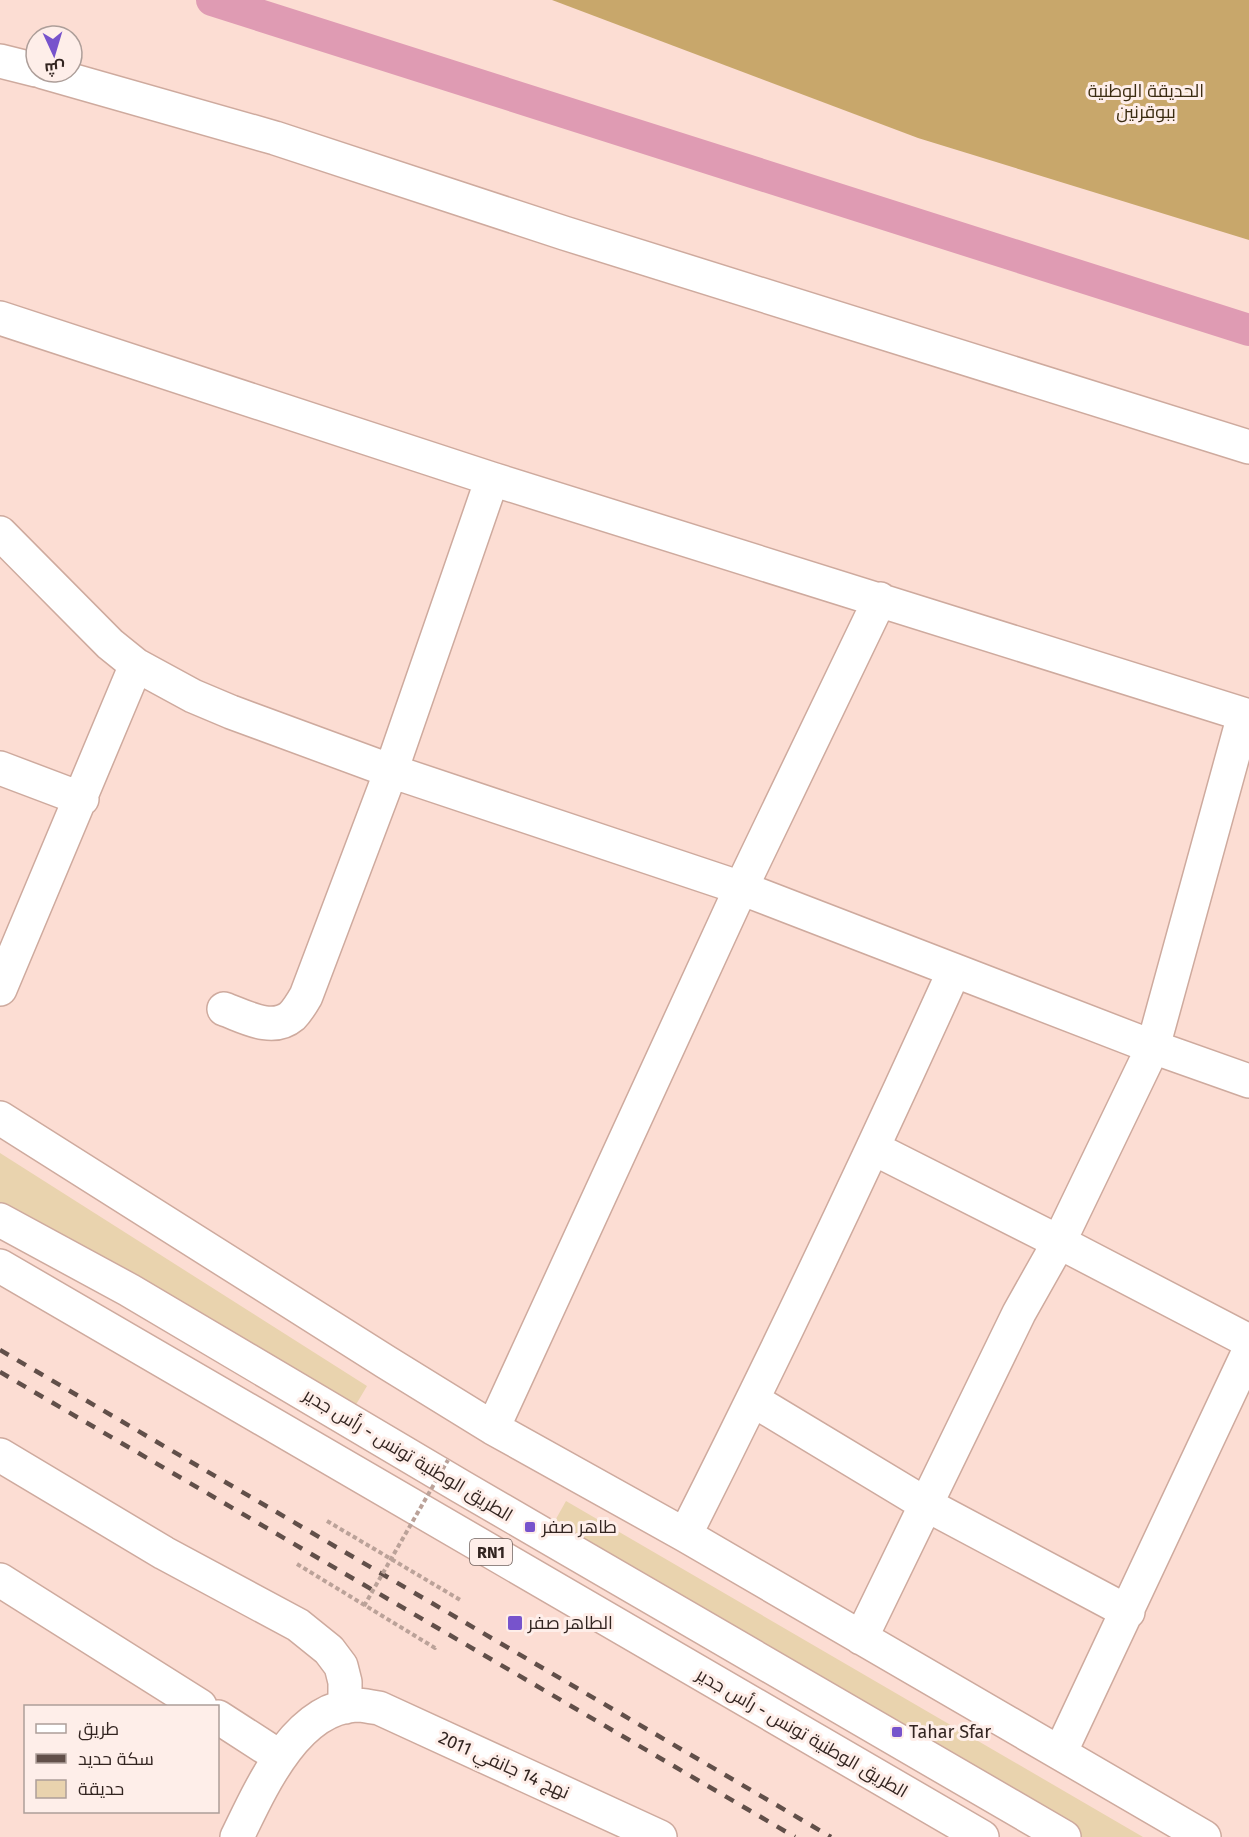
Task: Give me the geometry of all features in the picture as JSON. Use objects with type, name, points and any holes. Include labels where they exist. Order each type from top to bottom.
[{"type":"main road","points":[[0,61],[24,67]]},
{"type":"main road","points":[[84,84],[275,138],[564,233],[1249,447]]},
{"type":"main road","points":[[0,318],[492,478],[1247,716],[1153,1047],[1059,1242],[1019,1313],[861,1638]]},
{"type":"main road","points":[[224,1009],[256,1021],[280,1022],[291,1017],[306,996],[391,771],[492,478]]},
{"type":"main road","points":[[0,534],[110,644],[136,665],[193,696],[391,771],[741,888],[1153,1047],[1249,1081]]},
{"type":"main road","points":[[493,1428],[741,888],[880,599]]},
{"type":"main road","points":[[0,989],[136,665]]},
{"type":"main road","points":[[0,768],[81,799]]},
{"type":"main road","points":[[685,1535],[753,1400],[954,971]]},
{"type":"main road","points":[[0,1118],[493,1428],[685,1535],[1204,1837]]},
{"type":"main road","points":[[873,1148],[1249,1341]]},
{"type":"main road","name":"الطريق الوطنية تونس - رأس جدير","points":[[0,1221],[129,1290],[470,1492],[1064,1837]]},
{"type":"main road","name":"الطريق الوطنية تونس - رأس جدير","points":[[0,1266],[982,1837]]},
{"type":"main road","points":[[1060,1753],[1249,1351]]},
{"type":"main road","points":[[753,1400],[927,1505],[1128,1612]]},
{"type":"main road","points":[[0,1455],[164,1553],[298,1625],[329,1650],[341,1666],[345,1682],[345,1707],[329,1712],[305,1727],[280,1757],[237,1837]]},
{"type":"main road","points":[[0,1580],[197,1705]]},
{"type":"main road","name":"نهج 14 جانفي 2011","points":[[345,1707],[357,1705],[379,1708],[660,1837]]},
{"type":"main road","points":[[219,1718],[280,1757]]},
{"type":"path","points":[[364,1606],[448,1460]]},
{"type":"path","points":[[327,1522],[461,1601]]},
{"type":"path","points":[[297,1564],[364,1606],[436,1646]]},
{"type":"green space","name":"الحديقة الوطنية ببوقرنين","points":[[552,0],[1249,0],[1249,240],[918,138]]},
{"type":"green space","points":[[0,1153],[367,1386],[351,1413],[0,1212]]},
{"type":"green space","points":[[566,1501],[1143,1837],[1077,1837],[552,1526]]},
{"type":"waterway","points":[[212,0],[1249,330]]},
{"type":"railway","points":[[0,1350],[831,1837]]},
{"type":"railway","points":[[0,1372],[795,1837]]},
{"type":"place","name":"طاهر صفر","points":[[530,1527]]},
{"type":"place","name":"الطاهر صفر","points":[[515,1623]]},
{"type":"place","name":"Tahar Sfar","points":[[897,1732]]}]
